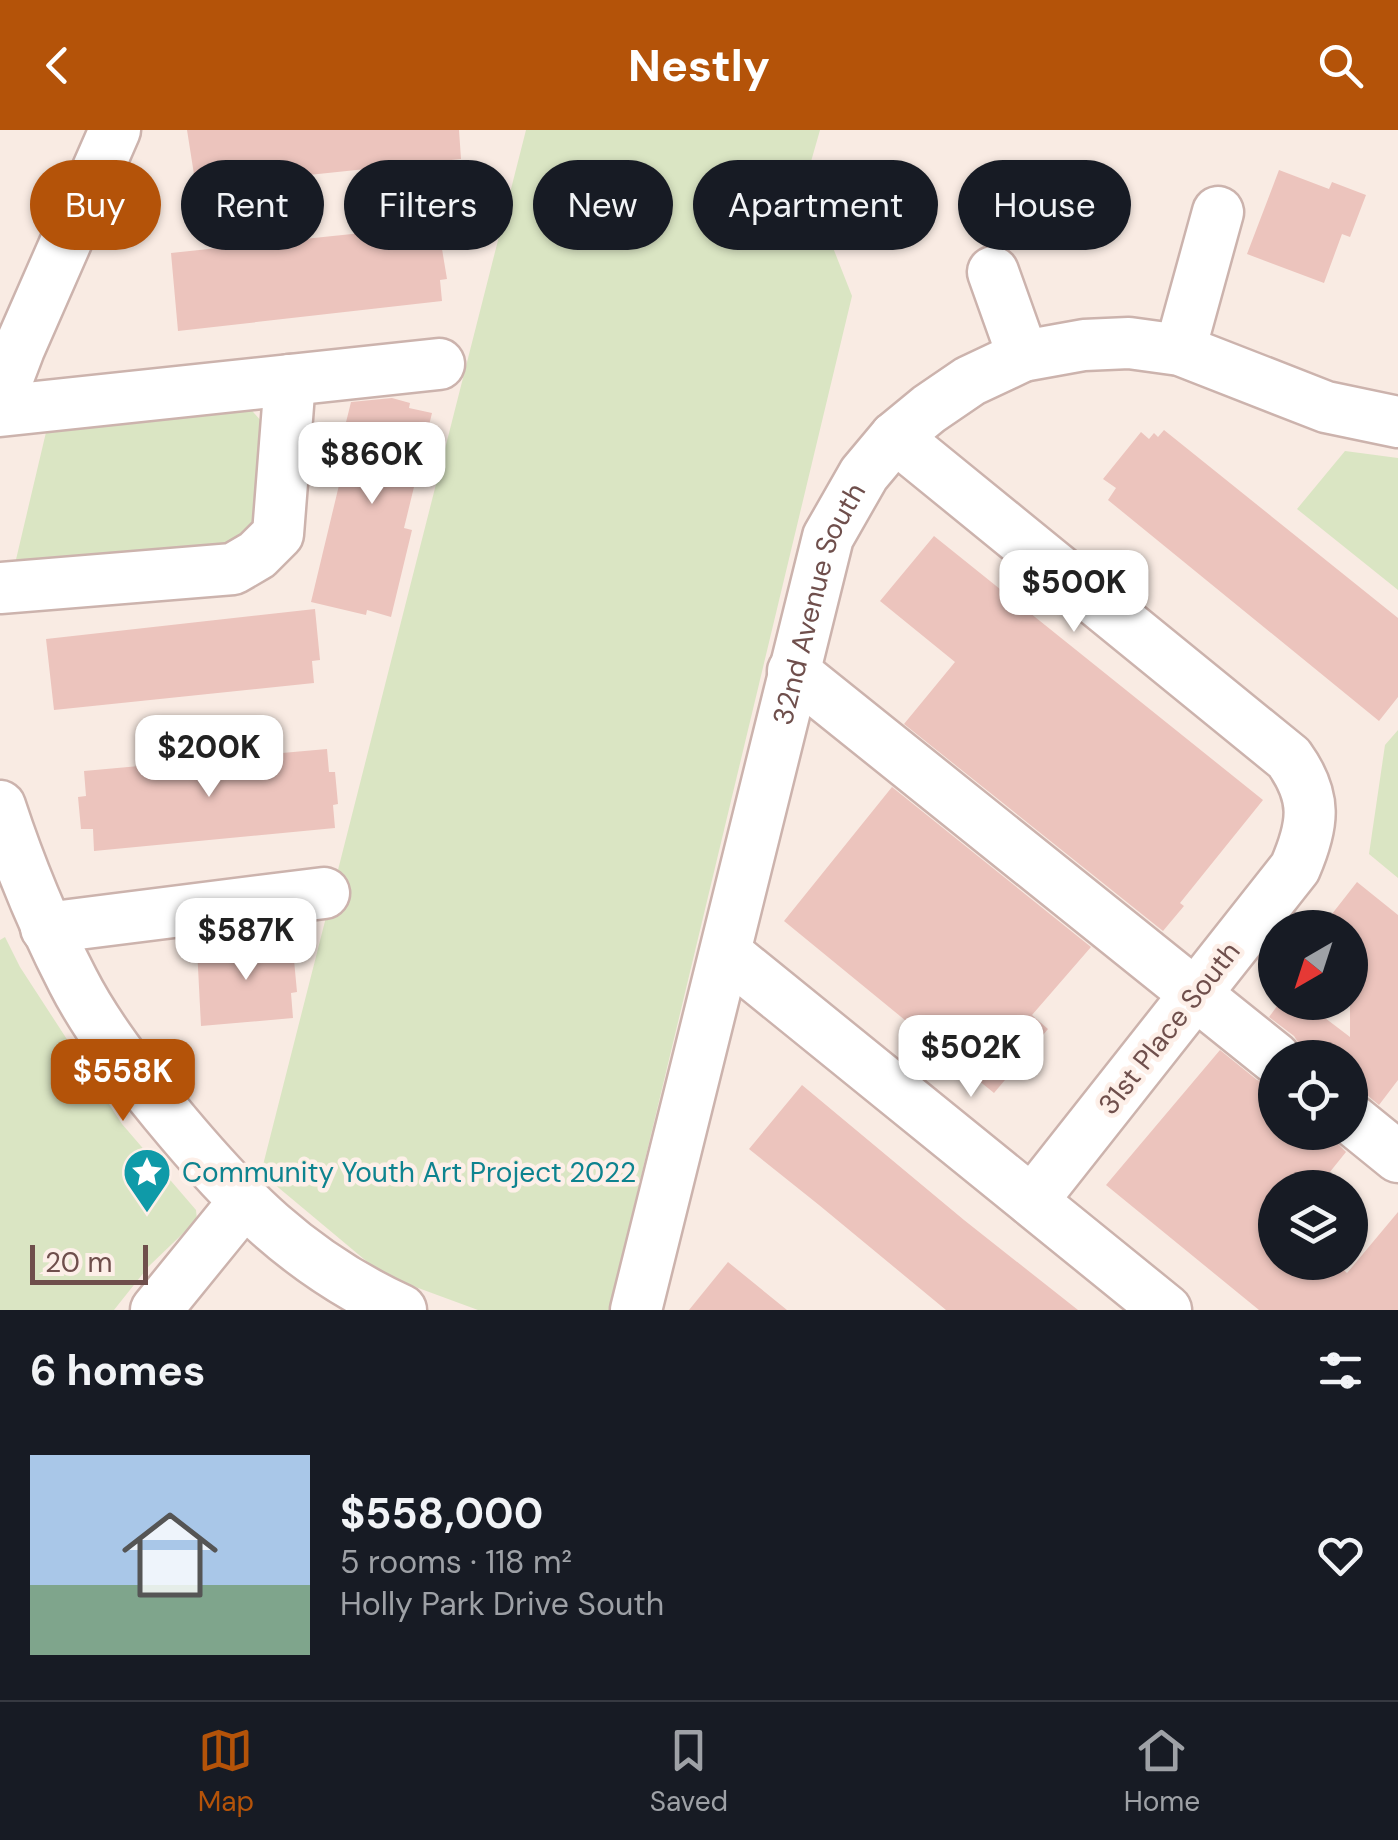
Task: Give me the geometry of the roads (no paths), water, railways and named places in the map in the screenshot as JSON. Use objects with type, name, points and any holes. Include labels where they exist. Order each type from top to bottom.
[{"type":"street","points":[[0,399],[18,349],[115,130]]},
{"type":"street","points":[[1180,350],[1218,212]]},
{"type":"street","points":[[993,272],[1023,356]]},
{"type":"street","name":"32nd Avenue South","points":[[636,1310],[828,537],[864,474],[895,437],[970,381],[1023,356],[1084,345],[1129,343],[1180,350],[1326,407],[1398,422]]},
{"type":"street","points":[[0,411],[440,364]]},
{"type":"street","points":[[0,588],[233,569],[257,555],[278,534],[290,380]]},
{"type":"street","name":"31st Place South","points":[[895,437],[1289,758],[1304,778],[1309,794],[1310,825],[1295,868],[1032,1201]]},
{"type":"street","points":[[793,670],[1258,1044]]},
{"type":"street","points":[[0,806],[46,928],[75,985],[132,1072],[243,1203],[344,1281],[401,1310]]},
{"type":"street","points":[[46,928],[324,894]]},
{"type":"street","points":[[726,953],[1166,1310]]},
{"type":"street","points":[[1368,1132],[1398,1156]]},
{"type":"street","points":[[156,1310],[243,1203]]},
{"type":"place","name":"Community Youth Art Project 2022","points":[[147,1214]]}]
